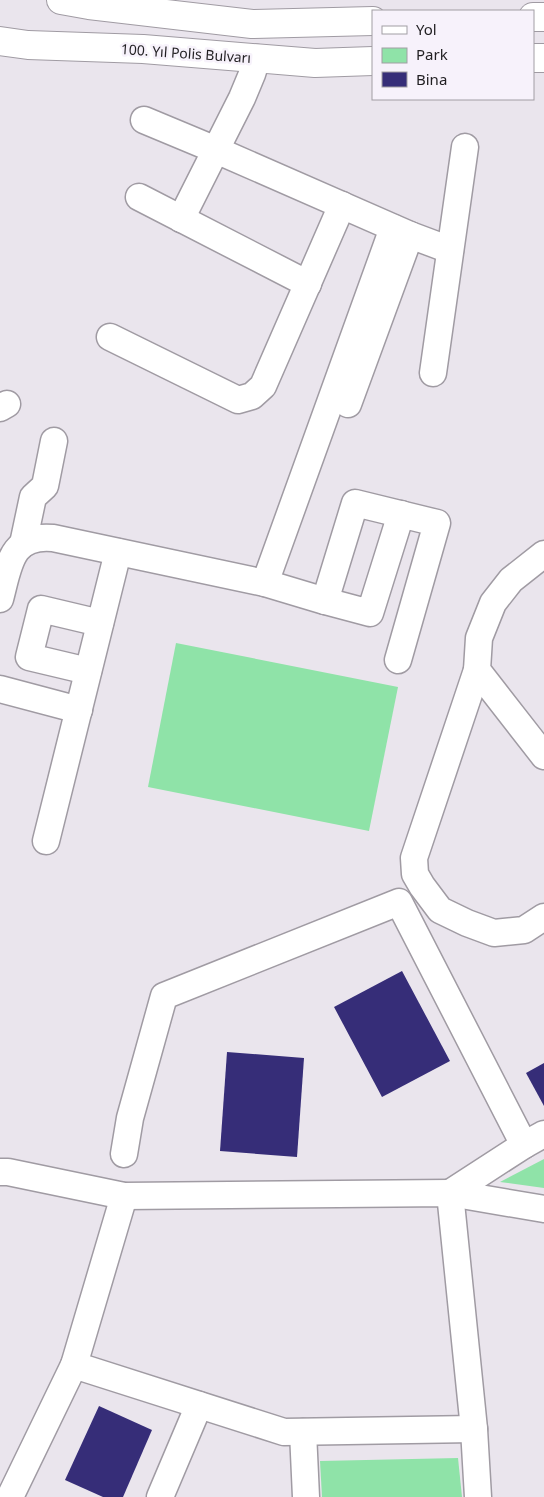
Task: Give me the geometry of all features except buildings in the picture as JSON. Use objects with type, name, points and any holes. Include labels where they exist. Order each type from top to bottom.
[{"type":"main road","points":[[61,0],[252,24],[372,21]]},
{"type":"main road","name":"100. Yıl Polis Bulvarı","points":[[0,41],[28,45],[142,49],[315,63],[372,61]]},
{"type":"main road","points":[[0,61],[28,45]]},
{"type":"street","points":[[181,219],[242,98],[257,58]]},
{"type":"street","points":[[144,120],[401,232],[450,250]]},
{"type":"street","points":[[433,373],[465,147]]},
{"type":"street","points":[[139,197],[308,284]]},
{"type":"street","points":[[110,336],[238,400],[245,399],[258,392],[263,386],[342,205]]},
{"type":"street","points":[[265,583],[317,436],[344,416],[401,232]]},
{"type":"street","points":[[33,541],[48,499],[45,486],[54,441]]},
{"type":"street","points":[[325,601],[355,503],[437,523],[398,660]]},
{"type":"street","points":[[0,599],[11,558],[16,550],[33,541],[53,538],[265,583],[370,612],[401,514]]},
{"type":"street","points":[[46,841],[118,552]]},
{"type":"street","points":[[544,554],[511,580],[492,603],[479,638],[477,670],[414,858],[415,874],[440,910],[467,923],[494,933],[524,930],[544,918]]},
{"type":"street","points":[[88,672],[29,657],[41,609],[100,623]]},
{"type":"street","points":[[477,670],[544,756]]},
{"type":"street","points":[[0,689],[78,710]]},
{"type":"street","points":[[124,1154],[130,1118],[164,996],[399,902],[534,1140],[450,1193]]},
{"type":"street","points":[[3,1178],[124,1196],[450,1193],[544,1208]]},
{"type":"street","points":[[450,1193],[474,1429],[478,1497]]},
{"type":"street","points":[[10,1497],[74,1365],[124,1196]]},
{"type":"street","points":[[74,1365],[284,1432],[474,1429]]},
{"type":"street","points":[[160,1497],[199,1405]]},
{"type":"street","points":[[303,1432],[306,1497]]},
{"type":"green space","points":[[176,643],[398,687],[369,831],[148,787]]},
{"type":"green space","points":[[544,1159],[544,1188],[500,1182]]},
{"type":"green space","points":[[458,1458],[462,1497],[322,1497],[320,1461]]}]
